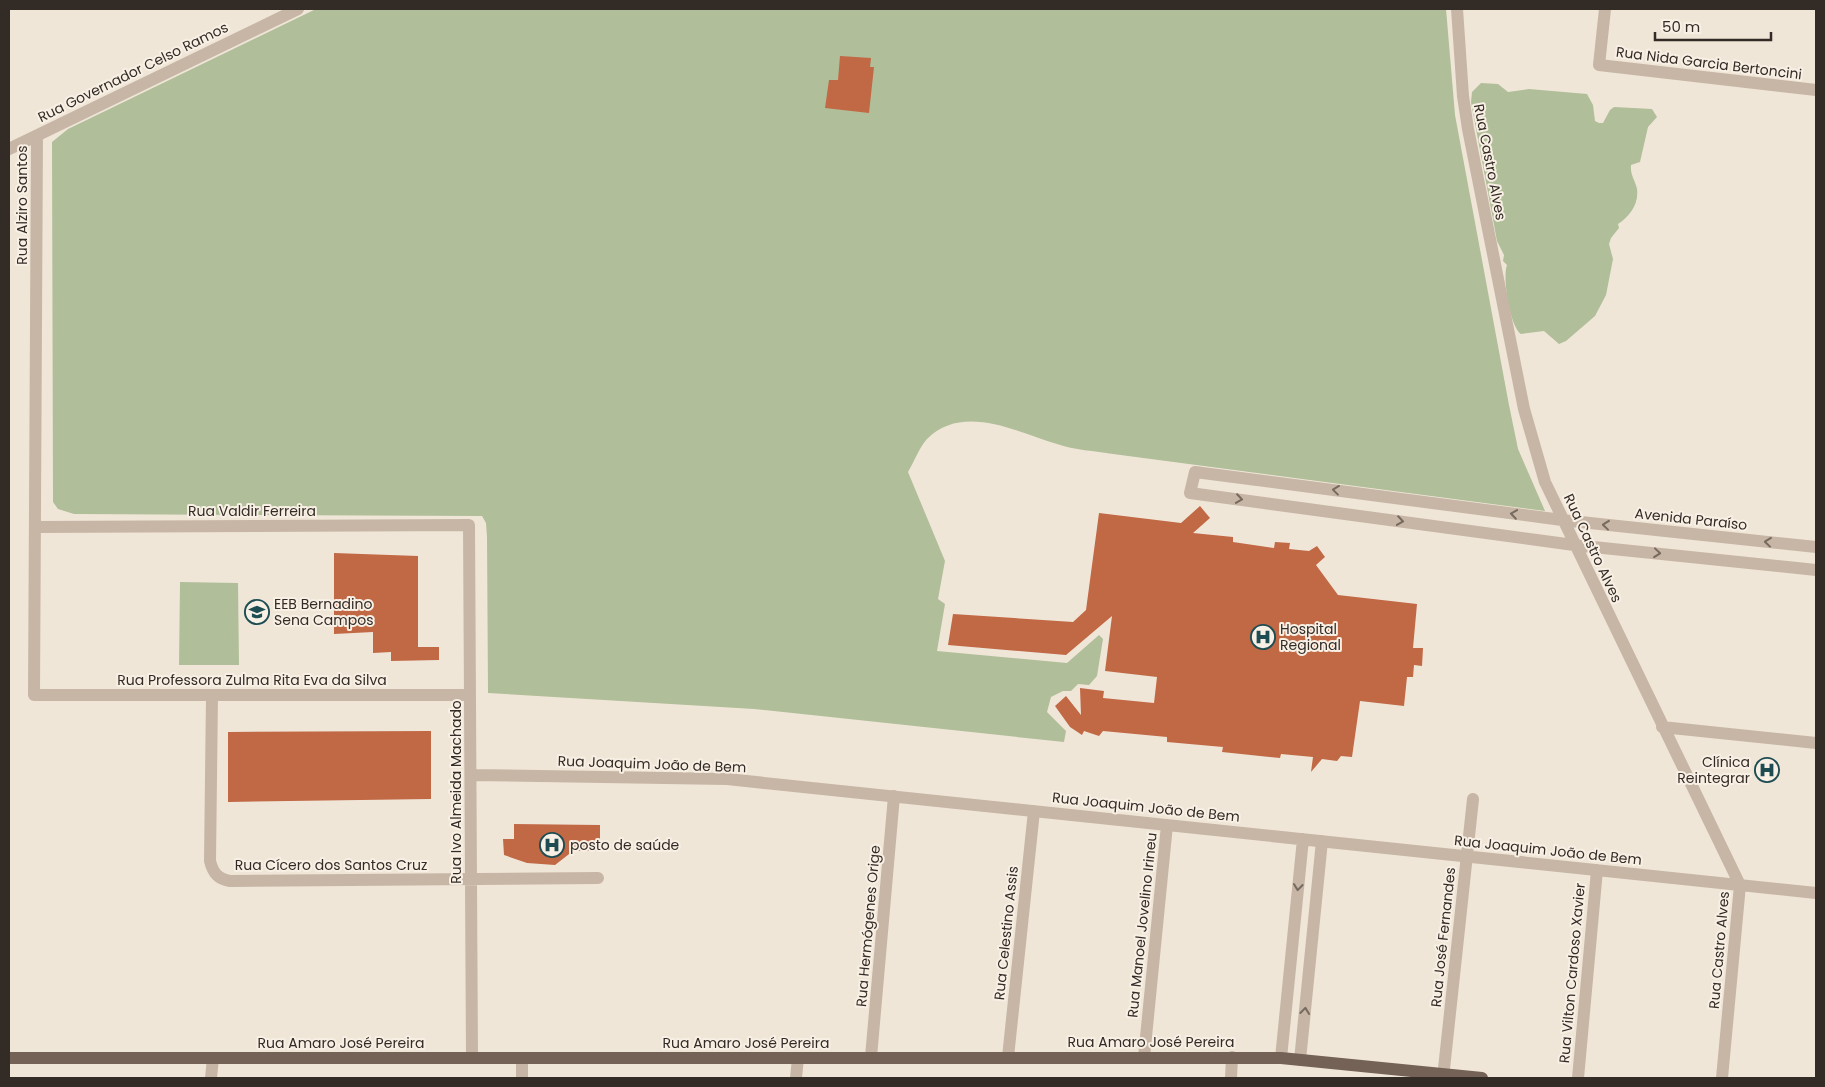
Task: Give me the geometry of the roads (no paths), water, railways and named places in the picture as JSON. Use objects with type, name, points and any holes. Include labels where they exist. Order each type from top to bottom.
[{"type":"main road","name":"Rua Amaro José Pereira","points":[[9,1058],[1232,1057],[1281,1058],[1444,1076],[1482,1078]]},
{"type":"street","name":"Rua Governador Celso Ramos","points":[[9,149],[298,9]]},
{"type":"street","name":"Rua Castro Alves","points":[[1457,9],[1463,96],[1468,129],[1524,409],[1536,456],[1562,520],[1740,885],[1722,1078]]},
{"type":"street","name":"Rua Nida Garcia Bertoncini","points":[[1604,9],[1599,65],[1816,90]]},
{"type":"street","name":"Rua Alziro Santos","points":[[34,695],[37,136]]},
{"type":"street","name":"Avenida Paraíso","points":[[1574,545],[1190,493],[1195,472],[1562,520],[1816,547]]},
{"type":"street","name":"Rua Valdir Ferreira","points":[[35,527],[469,525]]},
{"type":"street","name":"Rua Ivo Almeida Machado","points":[[469,525],[472,1058]]},
{"type":"street","points":[[1574,545],[1816,570]]},
{"type":"street","name":"Rua Professora Zulma Rita Eva da Silva","points":[[34,695],[470,695]]},
{"type":"street","name":"Rua Cícero dos Santos Cruz","points":[[212,695],[210,861],[216,874],[230,882],[598,878]]},
{"type":"street","points":[[1662,727],[1816,743]]},
{"type":"street","name":"Rua Joaquim João de Bem","points":[[471,775],[688,776],[1816,893]]},
{"type":"street","name":"Rua Hermógenes Orige","points":[[870,1058],[894,796]]},
{"type":"street","name":"Rua José Fernandes","points":[[1444,1076],[1473,799]]},
{"type":"street","name":"Rua Celestino Assis","points":[[1008,1057],[1034,811]]},
{"type":"street","name":"Rua Manoel Jovelino Irineu","points":[[1144,1057],[1167,825]]},
{"type":"street","points":[[1281,1058],[1303,839]]},
{"type":"street","points":[[1300,1060],[1322,841]]},
{"type":"street","name":"Rua Vilton Cardoso Xavier","points":[[1578,1078],[1597,870]]},
{"type":"street","points":[[1231,1078],[1232,1057]]},
{"type":"street","points":[[211,1078],[213,1058]]},
{"type":"street","points":[[522,1058],[522,1078]]},
{"type":"street","points":[[796,1078],[798,1058]]},
{"type":"place","name":"EEB Bernadino Sena Campos","points":[[257,612]]},
{"type":"place","name":"Hospital Regional","points":[[1263,637]]},
{"type":"place","name":"Clínica Reintegrar","points":[[1767,770]]},
{"type":"place","name":"posto de saúde","points":[[552,845]]}]
